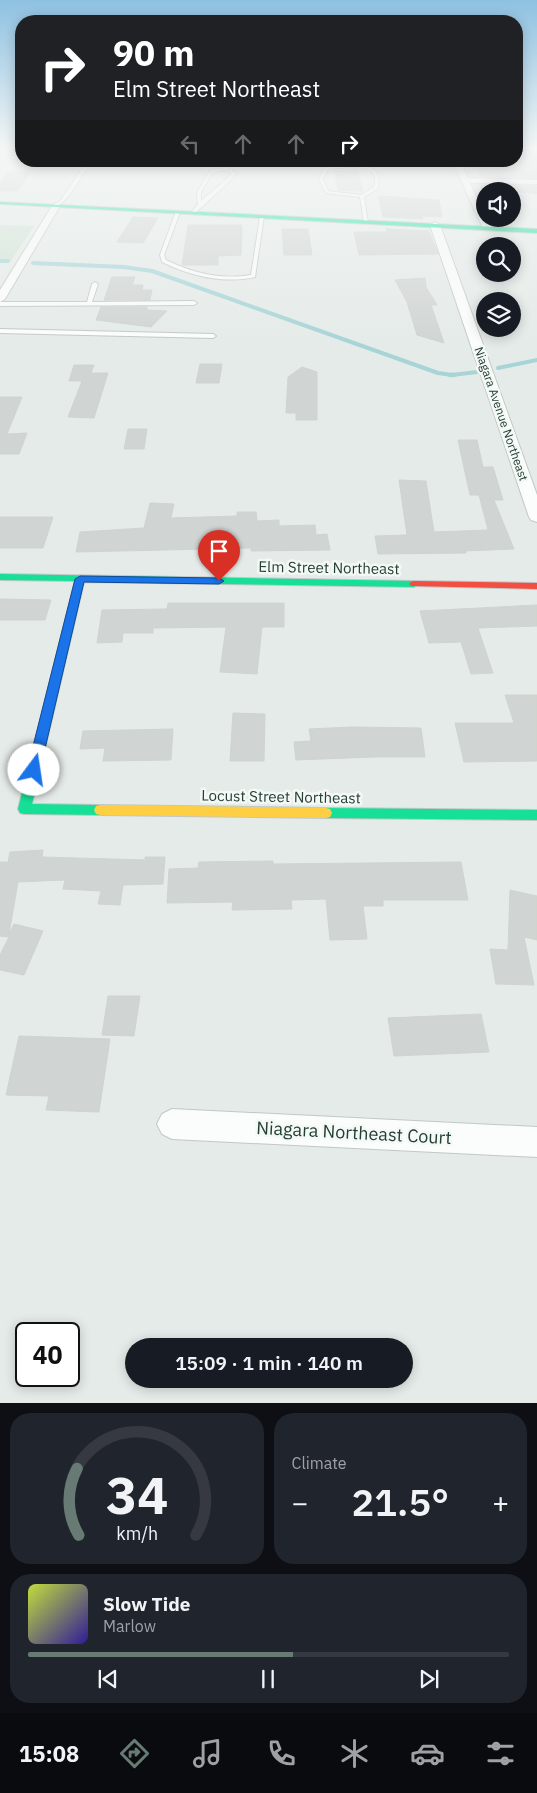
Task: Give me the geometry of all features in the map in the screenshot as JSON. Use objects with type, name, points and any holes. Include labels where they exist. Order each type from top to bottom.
[{"type":"street","points":[[0,299],[51,214]]},
{"type":"street","points":[[226,214],[537,231]]},
{"type":"street","points":[[481,214],[487,228]]},
{"type":"street","name":"Niagara Avenue Northeast","points":[[435,225],[537,517]]},
{"type":"street","name":"Elm Street Northeast","points":[[0,577],[537,586]]},
{"type":"street","name":"Locust Street Northeast","points":[[80,579],[24,808],[537,815]]},
{"type":"street","name":"Niagara Northeast Court","points":[[172,1124],[537,1142]]},
{"type":"lane","points":[[177,214],[162,255],[164,261],[196,274],[223,277],[253,276],[262,216]]},
{"type":"lane","points":[[365,214],[366,222]]},
{"type":"lane","points":[[89,304],[95,284]]},
{"type":"lane","points":[[0,304],[194,303]]},
{"type":"lane","points":[[0,331],[213,336]]},
{"type":"green space","points":[[0,225],[34,226],[10,262],[0,262]]},
{"type":"building","points":[[382,214],[442,214],[442,217],[422,216],[423,219],[383,217]]},
{"type":"building","points":[[133,217],[158,218],[143,243],[117,242]]},
{"type":"building","points":[[188,225],[242,225],[241,255],[218,256],[218,265],[182,265]]},
{"type":"building","points":[[282,229],[308,229],[312,255],[284,255]]},
{"type":"building","points":[[386,229],[429,231],[438,254],[359,255],[354,232],[387,232]]},
{"type":"building","points":[[112,277],[135,277],[132,285],[143,285],[142,290],[152,290],[150,300],[104,300]]},
{"type":"building","points":[[425,278],[426,287],[437,305],[431,305],[444,343],[417,335],[407,302],[395,280]]},
{"type":"building","points":[[101,307],[147,307],[147,310],[167,311],[151,327],[96,320]]},
{"type":"building","points":[[200,364],[222,364],[219,383],[196,383]]},
{"type":"building","points":[[74,365],[94,365],[91,373],[108,373],[94,418],[68,417],[82,381],[69,381]]},
{"type":"building","points":[[302,367],[317,372],[317,420],[296,420],[296,413],[286,413],[288,377]]},
{"type":"building","points":[[0,397],[22,397],[7,434],[27,433],[19,454],[0,454]]},
{"type":"building","points":[[128,429],[147,429],[144,449],[124,449]]},
{"type":"building","points":[[458,440],[477,440],[483,467],[493,467],[503,500],[494,500],[514,549],[465,551],[466,553],[378,554],[375,536],[407,535],[399,480],[426,481],[434,532],[488,530],[479,495],[470,495]]},
{"type":"building","points":[[150,503],[174,504],[171,518],[237,516],[237,512],[256,512],[257,521],[279,520],[279,526],[315,525],[316,535],[327,534],[330,550],[251,551],[251,548],[76,552],[80,532],[144,528]]},
{"type":"building","points":[[0,517],[53,517],[43,548],[0,548]]},
{"type":"building","points":[[0,599],[51,600],[45,620],[0,620]]},
{"type":"building","points":[[168,603],[284,603],[284,627],[262,627],[257,674],[220,672],[226,627],[153,628],[153,633],[123,633],[122,642],[97,643],[102,610],[167,609]]},
{"type":"building","points":[[537,605],[537,626],[478,628],[493,673],[471,674],[461,642],[429,643],[420,611]]},
{"type":"building","points":[[505,695],[537,695],[537,761],[464,762],[455,723],[514,723]]},
{"type":"building","points":[[233,713],[265,714],[264,761],[230,761]]},
{"type":"building","points":[[351,727],[421,728],[425,757],[296,760],[294,742],[311,741],[309,729]]},
{"type":"building","points":[[173,729],[171,760],[103,761],[105,748],[80,749],[83,731]]},
{"type":"building","points":[[43,850],[42,857],[145,860],[145,857],[165,857],[163,884],[123,885],[120,905],[98,904],[101,891],[63,889],[65,880],[18,882],[9,934],[14,924],[43,931],[24,975],[0,970],[0,955],[9,937],[0,936],[0,862],[8,862],[10,852]]},
{"type":"building","points":[[273,861],[273,864],[461,862],[468,900],[383,900],[383,906],[363,906],[367,939],[330,940],[326,899],[291,900],[292,909],[232,910],[233,902],[167,903],[169,869],[198,868],[199,862]]},
{"type":"building","points":[[510,890],[537,896],[537,940],[524,937],[534,985],[496,984],[490,949],[508,950]]},
{"type":"building","points":[[108,996],[140,996],[134,1036],[102,1035]]},
{"type":"building","points":[[481,1014],[489,1052],[394,1056],[388,1018]]},
{"type":"building","points":[[19,1036],[110,1039],[99,1112],[46,1110],[49,1096],[6,1095]]},
{"type":"waterway","points":[[0,261],[8,261]]},
{"type":"waterway","points":[[33,263],[124,267],[152,271],[438,373],[452,375]]},
{"type":"waterway","points":[[498,368],[537,360]]},
{"type":"waterway","points":[[452,375],[477,372]]},
{"type":"traffic: fast","points":[[220,214],[537,231]]},
{"type":"traffic: fast","points":[[0,577],[414,584]]},
{"type":"traffic: fast","points":[[80,579],[24,809],[100,810]]},
{"type":"traffic: fast","points":[[326,813],[537,815]]},
{"type":"traffic: slow","points":[[100,810],[326,813]]},
{"type":"traffic: jam","points":[[414,584],[537,586]]},
{"type":"route","points":[[34,770],[80,579],[219,581]]}]
